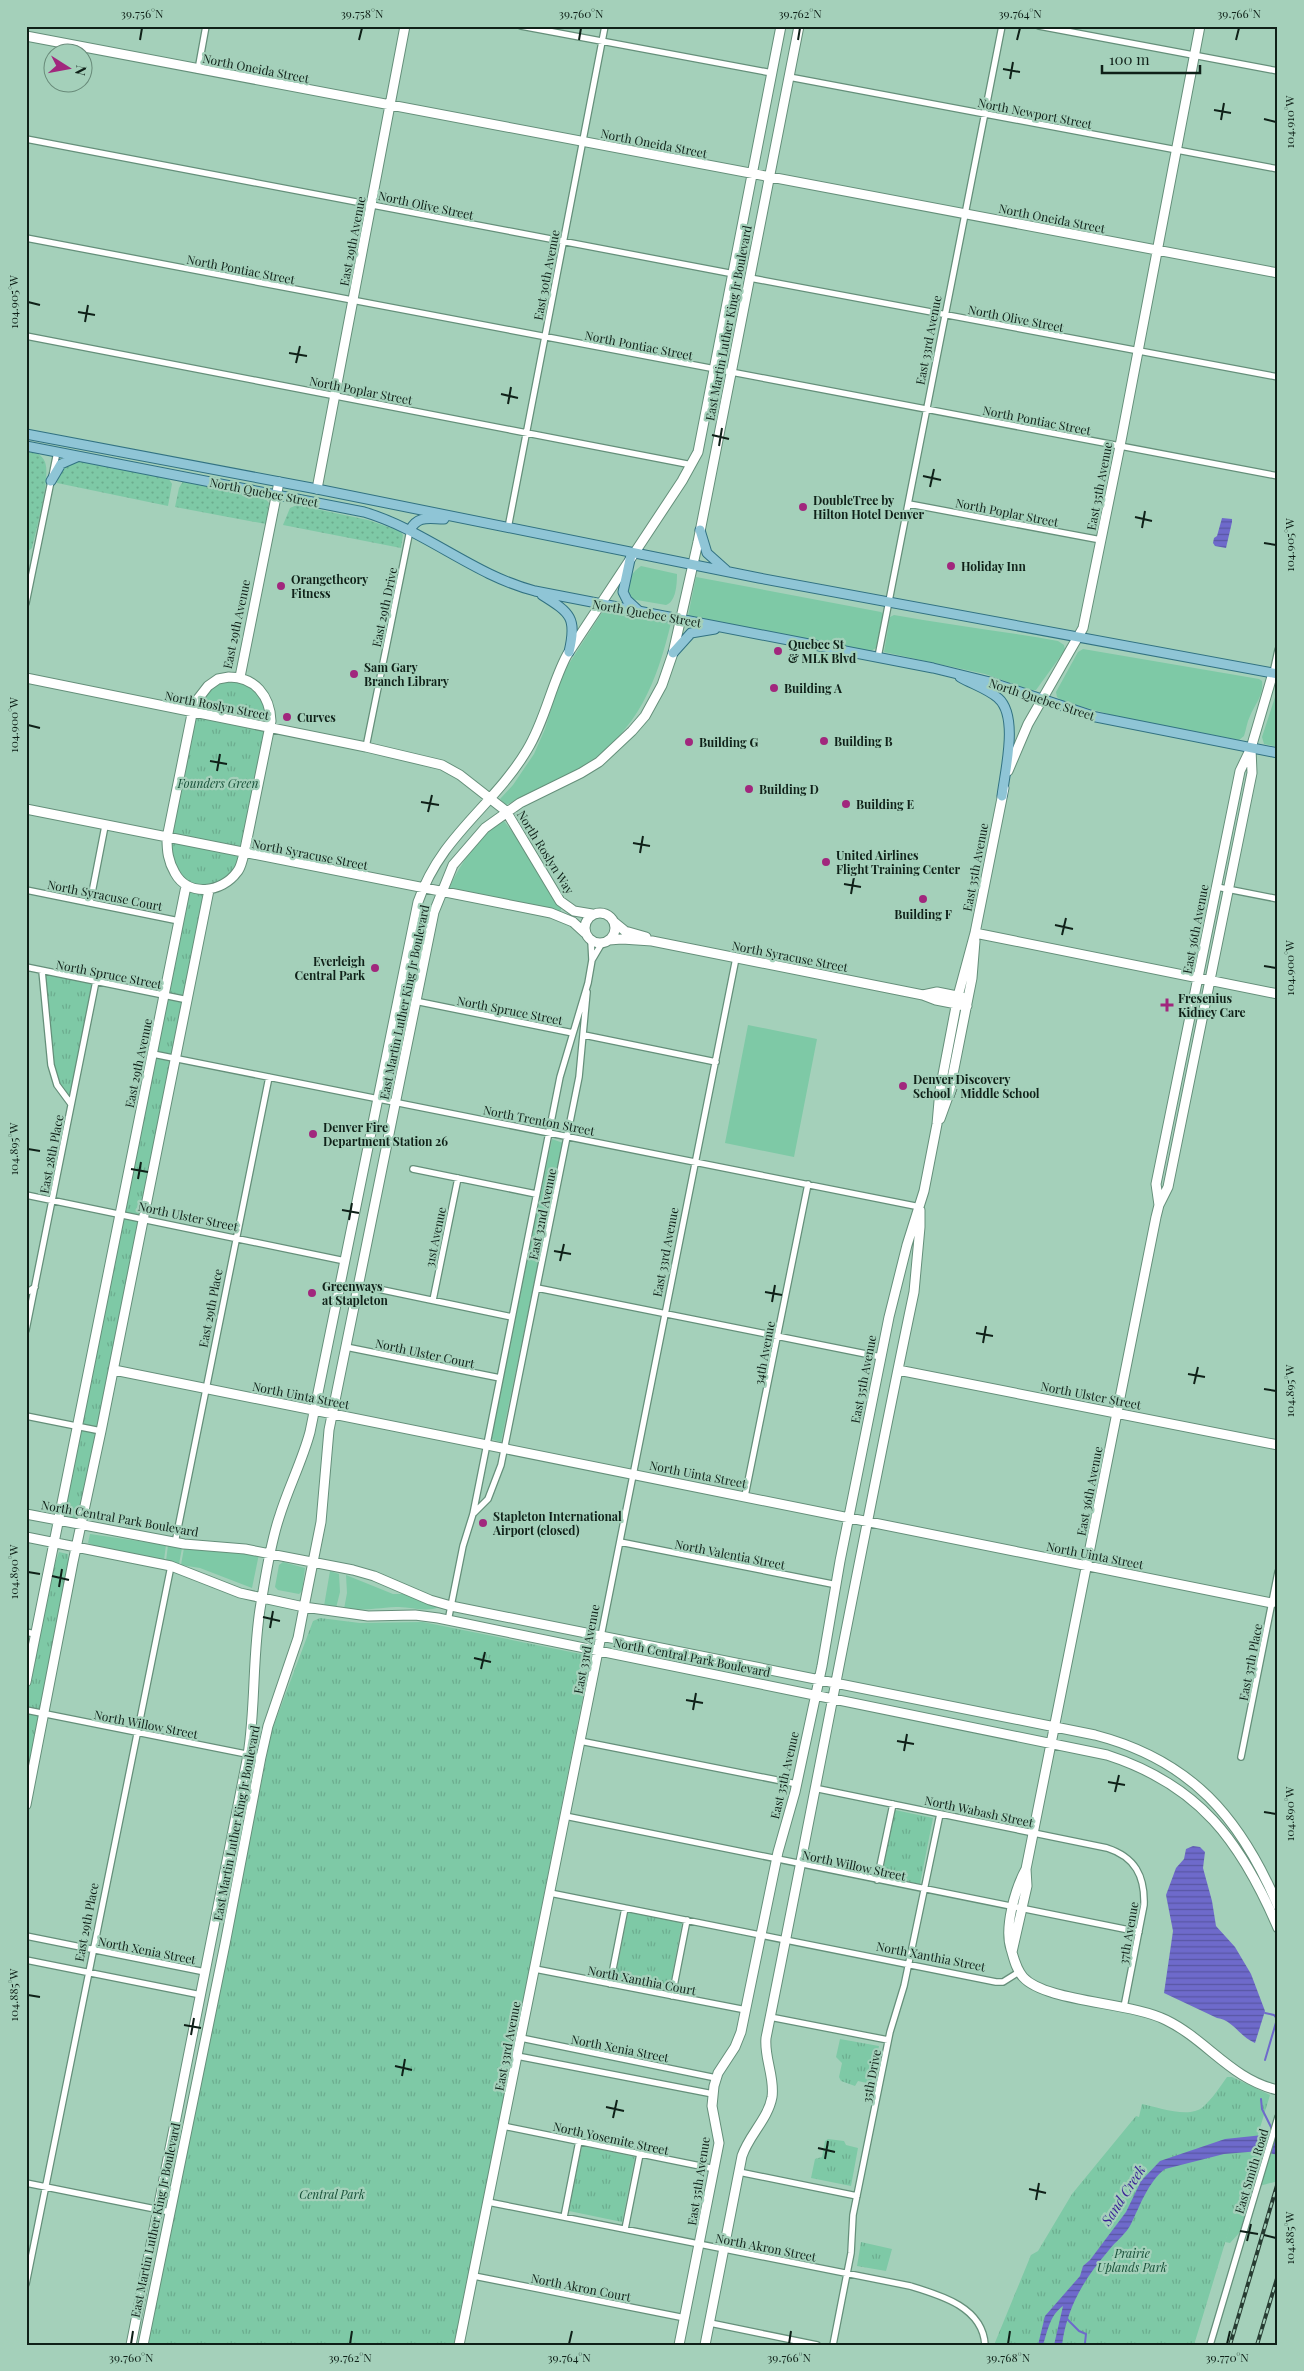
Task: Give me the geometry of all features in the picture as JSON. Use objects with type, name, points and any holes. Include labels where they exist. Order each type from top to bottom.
[{"type":"main road","name":"North Quebec Street","points":[[26,434],[317,489],[632,554],[1275,674]]},
{"type":"main road","points":[[57,452],[62,446],[76,443]]},
{"type":"main road","name":"North Quebec Street","points":[[26,446],[364,512],[410,530],[482,571],[535,591],[949,671],[1110,720],[1277,753]]},
{"type":"main road","points":[[51,481],[56,471],[67,460],[77,457],[90,458]]},
{"type":"main road","points":[[410,530],[415,522],[422,518],[471,520]]},
{"type":"main road","points":[[700,530],[702,543],[710,558],[729,572]]},
{"type":"main road","points":[[632,554],[623,592],[627,600],[641,612]]},
{"type":"main road","points":[[535,591],[561,607],[568,614],[573,630],[569,652]]},
{"type":"main road","points":[[673,653],[692,633],[728,629]]},
{"type":"main road","points":[[949,671],[993,694],[1002,701],[1008,711],[1010,723],[1002,796]]},
{"type":"street","points":[[198,70],[206,26]]},
{"type":"street","name":"East 29th Avenue","points":[[317,489],[405,26]]},
{"type":"street","points":[[521,26],[772,73]]},
{"type":"street","name":"East 30th Avenue","points":[[508,528],[605,26]]},
{"type":"street","name":"East Martin Luther King Jr Boulevard","points":[[131,2345],[248,1755],[254,1714],[255,1646],[270,1553],[279,1518],[305,1451],[410,937],[422,889],[447,846],[490,798],[527,750],[537,730],[558,672],[569,652],[632,554],[692,466],[700,446],[781,26]]},
{"type":"street","name":"East Martin Luther King Jr Boulevard","points":[[143,2345],[261,1757],[268,1726],[298,1638],[322,1516],[325,1456],[332,1414],[431,924],[448,874],[467,846],[506,811],[534,795],[582,774],[619,745],[645,716],[665,677],[681,620],[700,530],[799,26]]},
{"type":"street","name":"East 33rd Avenue","points":[[878,657],[1002,26]]},
{"type":"street","points":[[1039,26],[1278,71]]},
{"type":"street","name":"East 35th Avenue","points":[[938,1124],[940,1090],[957,1000],[975,933],[1002,796],[1015,752],[1041,700],[1050,689],[1078,638],[1088,608],[1200,26]]},
{"type":"street","name":"North Oneida Street","points":[[26,36],[1278,273]]},
{"type":"street","name":"North Newport Street","points":[[789,76],[1278,169]]},
{"type":"street","name":"North Olive Street","points":[[26,139],[372,204],[563,243],[734,274]]},
{"type":"street","name":"North Pontiac Street","points":[[26,238],[1278,476]]},
{"type":"street","name":"North Olive Street","points":[[750,278],[1278,377]]},
{"type":"street","name":"North Poplar Street","points":[[26,336],[692,466]]},
{"type":"street","points":[[26,603],[57,452]]},
{"type":"street","name":"East 29th Avenue","points":[[26,1682],[31,1633],[55,1543],[186,886],[175,874],[167,856],[167,838],[192,713],[199,696],[208,686],[229,676],[240,677],[279,482]]},
{"type":"street","name":"North Poplar Street","points":[[909,504],[1101,540]]},
{"type":"street","name":"East 29th Drive","points":[[366,747],[410,530]]},
{"type":"street","name":"East 36th Avenue","points":[[1159,1205],[1156,1184],[1240,771],[1251,748],[1275,674],[1278,650]]},
{"type":"street","points":[[186,886],[209,890],[227,883],[238,871],[244,854],[270,728],[271,711],[268,701],[261,691],[251,682],[240,677]]},
{"type":"street","name":"North Roslyn Street","points":[[26,678],[366,747],[442,766],[460,775],[506,811]]},
{"type":"street","name":"East 36th Avenue","points":[[1019,1972],[1007,1937],[1018,1908],[1018,1883],[1026,1869],[1159,1205],[1168,1187],[1252,773],[1251,748]]},
{"type":"street","name":"North Syracuse Street","points":[[26,809],[244,854],[558,915],[573,922],[585,933]]},
{"type":"street","name":"North Roslyn Way","points":[[506,811],[560,901],[574,911],[592,914]]},
{"type":"street","points":[[90,903],[105,826]]},
{"type":"street","points":[[1217,887],[1278,899]]},
{"type":"street","name":"North Syracuse Court","points":[[26,890],[179,921]]},
{"type":"street","points":[[26,1805],[76,1547],[114,1370],[209,890]]},
{"type":"street","points":[[602,912],[612,918],[614,922],[615,932],[606,942],[591,941],[585,933],[585,922],[592,914],[602,912]]},
{"type":"street","name":"North Syracuse Street","points":[[614,922],[625,931],[652,941]]},
{"type":"street","points":[[975,933],[1278,994]]},
{"type":"street","name":"East 35th Avenue","points":[[679,2345],[715,2169],[719,2140],[712,2106],[716,2078],[739,2040],[746,2010],[777,1860],[797,1784],[819,1679],[849,1517],[898,1275],[920,1207],[938,1124],[949,1094],[974,964],[975,933]]},
{"type":"street","name":"North Syracuse Street","points":[[606,942],[622,939],[652,941],[923,995],[937,992],[967,1002]]},
{"type":"street","name":"East 32nd Avenue","points":[[473,1514],[482,1507],[496,1484],[537,1288],[579,1076],[592,960],[591,941]]},
{"type":"street","name":"East 32nd Avenue","points":[[592,960],[606,942]]},
{"type":"street","name":"East 33rd Avenue","points":[[459,2345],[736,958]]},
{"type":"street","name":"North Spruce Street","points":[[26,968],[188,1000]]},
{"type":"street","points":[[42,971],[51,1066],[57,1085],[71,1104]]},
{"type":"street","name":"East 28th Place","points":[[26,1330],[96,981]]},
{"type":"street","name":"East 32nd Avenue","points":[[448,1621],[463,1546],[473,1514],[560,1077],[588,983]]},
{"type":"street","name":"North Spruce Street","points":[[415,1001],[573,1033]]},
{"type":"street","points":[[584,1035],[716,1062]]},
{"type":"street","name":"North Trenton Street","points":[[153,1054],[920,1207]]},
{"type":"street","name":"East 29th Place","points":[[175,1543],[269,1077]]},
{"type":"street","points":[[413,1169],[536,1194]]},
{"type":"street","name":"31st Avenue","points":[[433,1300],[458,1178]]},
{"type":"street","name":"34th Avenue","points":[[745,1496],[808,1184]]},
{"type":"street","name":"North Ulster Street","points":[[26,1195],[345,1260]]},
{"type":"street","name":"East 35th Avenue","points":[[705,2345],[745,2147],[764,2118],[771,2100],[772,2081],[765,2044],[802,1864],[831,1698],[915,1283],[920,1207]]},
{"type":"street","points":[[359,1285],[512,1317]]},
{"type":"street","points":[[26,1293],[35,1287]]},
{"type":"street","points":[[537,1288],[881,1357]]},
{"type":"street","name":"North Ulster Court","points":[[346,1347],[500,1378]]},
{"type":"street","name":"North Uinta Street","points":[[114,1370],[1275,1603]]},
{"type":"street","name":"North Ulster Street","points":[[898,1370],[1278,1445]]},
{"type":"street","points":[[26,1416],[101,1431]]},
{"type":"street","name":"North Central Park Boulevard","points":[[26,1514],[175,1543],[270,1553],[374,1576],[430,1600],[452,1606],[1109,1738],[1137,1748],[1176,1769],[1197,1784],[1235,1825],[1252,1853],[1278,1906]]},
{"type":"street","name":"North Central Park Boulevard","points":[[26,1538],[171,1566],[201,1576],[231,1590],[304,1607],[354,1615],[414,1615],[448,1621],[1052,1742],[1107,1755],[1128,1762],[1159,1778],[1191,1799],[1222,1828],[1250,1869],[1278,1928]]},
{"type":"street","name":"North Valentia Street","points":[[620,1542],[837,1585]]},
{"type":"street","name":"East 29th Place","points":[[26,2284],[171,1566]]},
{"type":"street","name":"East 37th Place","points":[[1241,1757],[1275,1603],[1278,1572]]},
{"type":"street","name":"North Willow Street","points":[[26,1710],[261,1757]]},
{"type":"street","points":[[580,1741],[797,1784]]},
{"type":"street","name":"North Wabash Street","points":[[814,1788],[1107,1848],[1122,1853],[1135,1865]]},
{"type":"street","points":[[877,1880],[893,1804]]},
{"type":"street","name":"35th Drive","points":[[833,2345],[847,2273],[857,2196],[888,2040],[908,1965],[940,1814]]},
{"type":"street","name":"North Willow Street","points":[[565,1816],[1139,1932]]},
{"type":"street","name":"37th Avenue","points":[[1124,2007],[1139,1932],[1144,1888],[1141,1874],[1135,1865]]},
{"type":"street","name":"North Xanthia Street","points":[[550,1892],[996,1982],[1003,1982],[1019,1972]]},
{"type":"street","points":[[610,1984],[625,1908]]},
{"type":"street","points":[[672,1996],[687,1920]]},
{"type":"street","name":"North Xenia Street","points":[[26,1936],[206,1972]]},
{"type":"street","points":[[26,1960],[201,1995]]},
{"type":"street","name":"North Xanthia Court","points":[[535,1969],[746,2010]]},
{"type":"street","points":[[1019,1972],[1031,1984],[1042,1990],[1151,2013],[1169,2021],[1237,2073],[1258,2084],[1278,2090]]},
{"type":"street","points":[[770,2017],[888,2040]]},
{"type":"street","name":"North Xenia Street","points":[[521,2038],[716,2078]]},
{"type":"street","points":[[517,2056],[713,2094]]},
{"type":"street","name":"East Smith Road","points":[[1210,2345],[1278,2117]]},
{"type":"street","name":"North Yosemite Street","points":[[504,2126],[715,2169]]},
{"type":"street","points":[[564,2217],[579,2141]]},
{"type":"street","points":[[625,2229],[640,2154]]},
{"type":"street","points":[[739,2172],[857,2196]]},
{"type":"street","points":[[26,2183],[170,2212]]},
{"type":"street","name":"North Akron Street","points":[[488,2202],[910,2286],[948,2299],[964,2308],[974,2316],[980,2326],[985,2345]]},
{"type":"street","name":"North Akron Court","points":[[474,2276],[685,2318]]},
{"type":"street","points":[[710,2323],[817,2345]]},
{"type":"green space","points":[[26,449],[42,457],[46,470],[45,491],[32,548],[27,552]]},
{"type":"green space","points":[[82,460],[167,476],[172,484],[168,506],[57,483],[58,474],[66,463]]},
{"type":"green space","points":[[183,481],[263,496],[269,503],[266,524],[175,507],[179,488]]},
{"type":"green space","points":[[297,505],[368,520],[400,531],[403,535],[401,548],[283,525],[290,508]]},
{"type":"green space","points":[[641,566],[677,574],[675,592],[669,603],[666,605],[631,599],[628,590],[629,581],[633,573]]},
{"type":"green space","points":[[696,577],[881,612],[883,614],[876,648],[871,651],[688,616]]},
{"type":"green space","points":[[603,611],[671,623],[658,669],[640,708],[628,726],[596,758],[567,777],[506,805],[500,799],[513,785],[534,754],[545,729],[561,676]]},
{"type":"green space","points":[[894,615],[1058,641],[1064,645],[1065,650],[1036,690],[1031,690],[985,674],[884,652],[890,617]]},
{"type":"green space","points":[[1083,649],[1259,679],[1262,681],[1262,691],[1249,718],[1244,736],[1239,740],[1119,717],[1062,701],[1057,697],[1056,692],[1078,652]]},
{"type":"green space","name":"Founders Green","points":[[218,679],[251,682],[271,711],[238,871],[209,891],[81,1524],[59,1520],[186,886],[167,856],[192,713]]},
{"type":"green space","points":[[1278,688],[1278,747],[1264,744],[1262,737]]},
{"type":"green space","points":[[504,821],[554,900],[562,907],[560,912],[449,889],[464,861],[479,840],[496,825]]},
{"type":"green space","points":[[42,971],[96,981],[71,1104],[54,1079]]},
{"type":"green space","points":[[748,1025],[817,1039],[794,1157],[725,1143]]},
{"type":"green space","points":[[552,1139],[563,1143],[501,1442],[491,1439]]},
{"type":"green space","points":[[90,1534],[166,1545],[164,1560],[98,1547],[88,1543]]},
{"type":"green space","points":[[168,1545],[182,1548],[179,1564],[166,1561]]},
{"type":"green space","points":[[184,1548],[259,1554],[252,1588],[200,1568],[181,1565]]},
{"type":"green space","points":[[59,1552],[68,1554],[68,1562],[26,1805],[26,1687],[53,1570]]},
{"type":"green space","points":[[283,1562],[305,1568],[302,1591],[299,1594],[278,1590],[275,1587],[279,1565]]},
{"type":"green space","points":[[330,1571],[339,1574],[340,1592],[336,1608],[324,1606]]},
{"type":"green space","points":[[346,1575],[393,1594],[403,1594],[439,1607],[434,1609],[401,1607],[364,1610],[344,1609],[347,1593]]},
{"type":"green space","name":"Central Park","points":[[320,1618],[360,1623],[423,1622],[591,1656],[455,2345],[148,2345],[272,1730],[313,1621]]},
{"type":"green space","points":[[895,1810],[933,1818],[920,1884],[882,1876]]},
{"type":"green space","points":[[628,1912],[682,1923],[669,1991],[615,1980]]},
{"type":"green space","points":[[840,2039],[879,2046],[871,2084],[858,2081],[855,2086],[841,2081],[839,2077],[842,2063],[836,2057]]},
{"type":"green space","name":"Prairie Uplands Park","points":[[1227,2077],[1232,2077],[1270,2095],[1194,2345],[994,2345],[1031,2255],[1038,2251],[1072,2194],[1136,2116],[1139,2117],[1142,2104],[1182,2112],[1197,2110],[1210,2100]]},
{"type":"green space","points":[[828,2139],[844,2141],[846,2145],[858,2148],[851,2186],[811,2178],[815,2159],[822,2157],[825,2141]]},
{"type":"green space","points":[[582,2146],[635,2157],[622,2222],[569,2211]]},
{"type":"green space","points":[[1260,2151],[1278,2155],[1278,2181],[1252,2188],[1240,2232],[1230,2243],[1225,2242],[1251,2154]]},
{"type":"green space","points":[[861,2242],[892,2249],[886,2271],[857,2266]]},
{"type":"shaded area","points":[[1222,518],[1232,519],[1226,548],[1215,546],[1213,543]]},
{"type":"shaded area","points":[[1193,1846],[1200,1847],[1205,1852],[1203,1868],[1212,1901],[1216,1926],[1235,1947],[1251,1974],[1265,2011],[1255,2043],[1223,2019],[1217,2018],[1164,1993],[1173,1931],[1166,1895],[1176,1868],[1184,1859],[1186,1849]]},
{"type":"shaded area","points":[[1274,2127],[1278,2129],[1278,2155],[1260,2151],[1224,2154],[1165,2169],[1159,2174],[1145,2195],[1129,2227],[1084,2283],[1072,2306],[1064,2331],[1062,2345],[1054,2345],[1063,2306],[1052,2318],[1043,2345],[1038,2345],[1045,2316],[1080,2276],[1083,2266],[1090,2260],[1126,2212],[1141,2181],[1160,2161],[1225,2139],[1263,2135]]},
{"type":"waterway","points":[[1265,2013],[1274,2015],[1277,2019],[1265,2060]]},
{"type":"waterway","points":[[1261,2099],[1262,2109],[1272,2129]]},
{"type":"waterway","points":[[1067,2319],[1079,2331],[1086,2334],[1085,2343]]},
{"type":"railway","points":[[1230,2345],[1278,2182]]},
{"type":"railway","points":[[1257,2345],[1278,2275]]},
{"type":"place","name":"DoubleTree by Hilton Hotel Denver","points":[[803,507]]},
{"type":"place","name":"Holiday Inn","points":[[951,566]]},
{"type":"place","name":"Orangetheory Fitness","points":[[281,586]]},
{"type":"place","name":"Quebec St & MLK Blvd","points":[[778,651]]},
{"type":"place","name":"Sam Gary Branch Library","points":[[354,674]]},
{"type":"place","name":"Building A","points":[[774,688]]},
{"type":"place","name":"Curves","points":[[287,717]]},
{"type":"place","name":"Building B","points":[[824,741]]},
{"type":"place","name":"Building G","points":[[689,742]]},
{"type":"place","name":"Building D","points":[[749,789]]},
{"type":"place","name":"Building E","points":[[846,804]]},
{"type":"place","name":"United Airlines Flight Training Center","points":[[826,862]]},
{"type":"place","name":"Building F","points":[[923,899]]},
{"type":"place","name":"Everleigh Central Park","points":[[375,968]]},
{"type":"place","name":"Fresenius Kidney Care","points":[[1167,1005]]},
{"type":"place","name":"Denver Discovery School / Middle School","points":[[903,1086]]},
{"type":"place","name":"Denver Fire Department Station 26","points":[[313,1134]]},
{"type":"place","name":"Greenways at Stapleton","points":[[312,1293]]},
{"type":"place","name":"Stapleton International Airport (closed)","points":[[483,1523]]},
{"type":"water label","name":"Sand Creek","points":[[1123,2195]]}]
